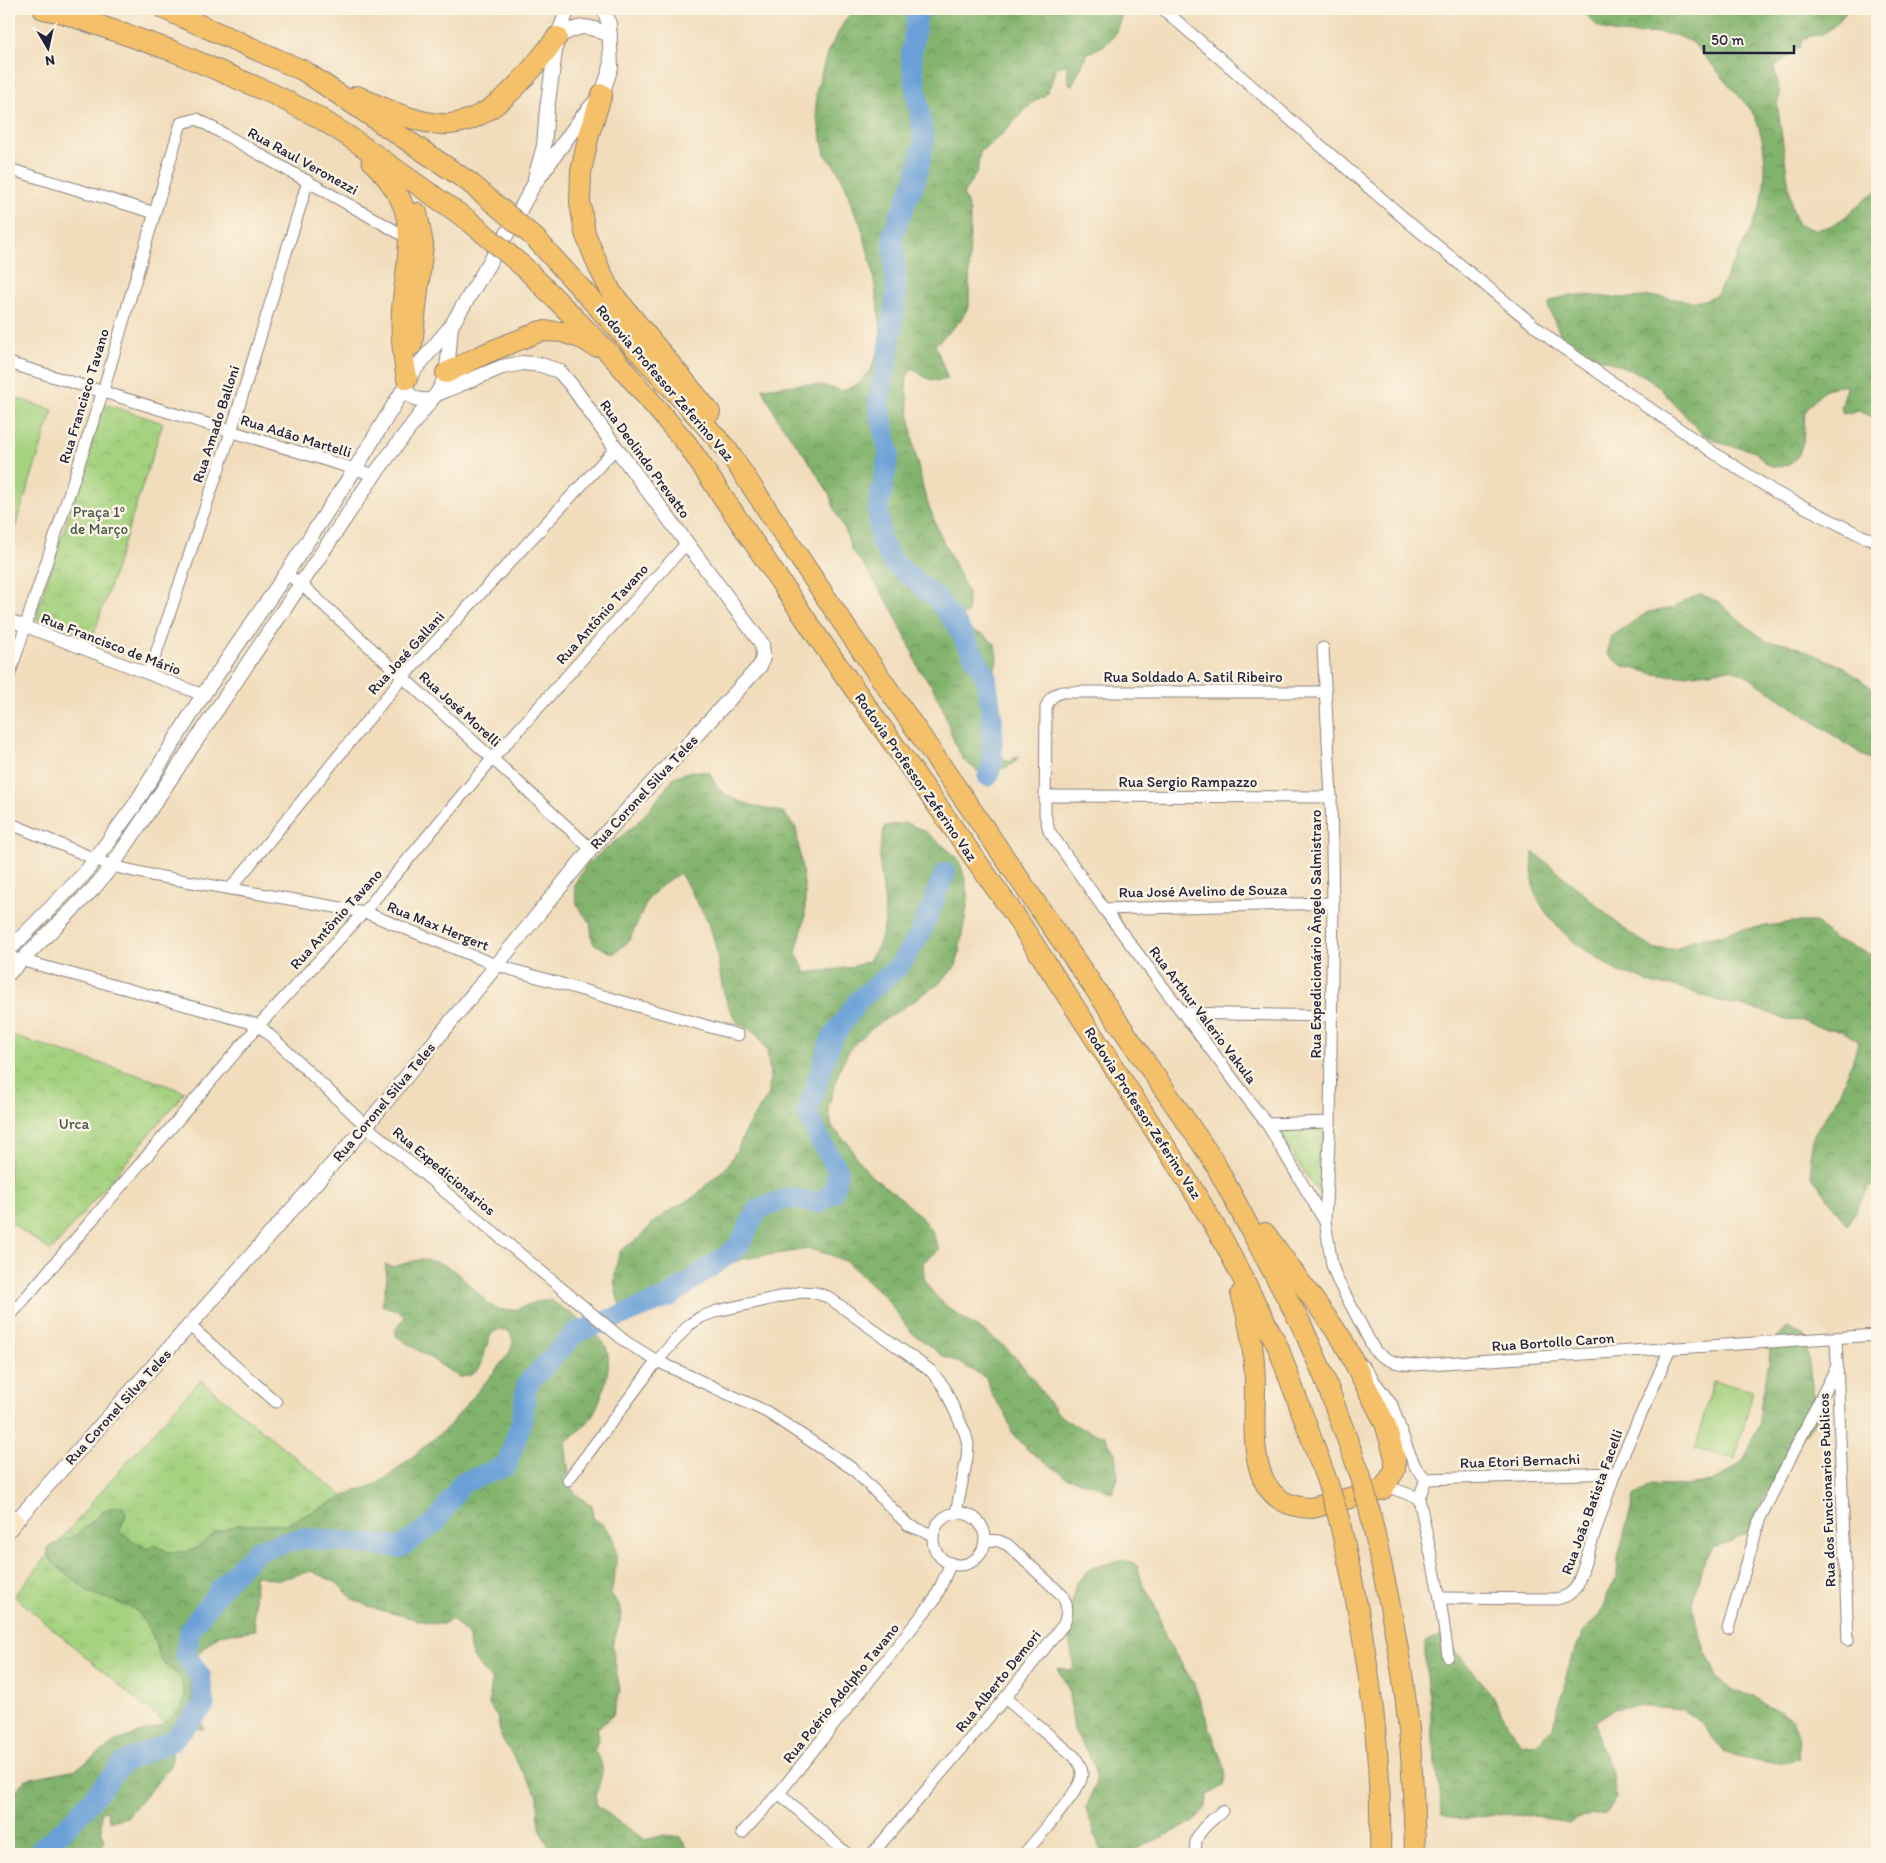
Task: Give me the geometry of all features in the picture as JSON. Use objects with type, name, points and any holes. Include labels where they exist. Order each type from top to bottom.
[{"type":"highway","name":"Rodovia Professor Zeferino Vaz","points":[[43,9],[63,13],[173,51],[273,94],[316,116],[348,136],[468,220],[526,269],[612,358],[687,444],[819,639],[1014,914],[1224,1240],[1278,1347],[1339,1518],[1356,1596],[1370,1680],[1381,1806],[1380,1854]]},
{"type":"highway","name":"Rodovia Professor Zeferino Vaz","points":[[164,9],[304,71],[469,182],[535,238],[726,448],[1213,1160],[1301,1324],[1323,1374],[1360,1474],[1392,1612],[1408,1720],[1414,1803],[1415,1854]]},
{"type":"highway","points":[[304,71],[409,117],[440,124],[470,121],[493,107],[527,74],[557,37]]},
{"type":"highway","points":[[602,94],[589,134],[581,172],[580,203],[585,233],[599,268],[612,292],[717,421],[726,448]]},
{"type":"highway","points":[[348,136],[386,176],[396,190],[405,209],[408,238],[401,342],[409,378]]},
{"type":"highway","points":[[400,172],[418,217],[423,244],[409,378]]},
{"type":"highway","points":[[446,373],[484,354],[541,331],[562,332],[583,339],[612,358]]},
{"type":"highway","points":[[1213,1160],[1342,1339],[1385,1424],[1396,1458],[1394,1470],[1383,1490],[1312,1508],[1301,1508],[1278,1498],[1267,1487],[1259,1466],[1253,1431],[1255,1382],[1249,1323],[1224,1240]]},
{"type":"street","points":[[533,186],[544,146],[557,37],[568,9]]},
{"type":"street","points":[[9,950],[84,873],[134,806],[203,695],[355,469],[409,378],[451,326],[508,232],[533,186],[582,117],[602,94],[611,68],[609,24],[604,9]]},
{"type":"street","points":[[1163,9],[1404,218],[1553,341],[1714,454],[1775,492],[1877,542]]},
{"type":"street","points":[[557,37],[579,26],[590,27],[610,34]]},
{"type":"street","name":"Rua Raul Veronezzi","points":[[180,123],[197,119],[408,238]]},
{"type":"street","name":"Rua Francisco Tavano","points":[[9,676],[103,392],[180,123]]},
{"type":"street","points":[[9,170],[155,213]]},
{"type":"street","name":"Rua Amado Balloni","points":[[148,674],[231,432],[308,181]]},
{"type":"street","points":[[9,973],[15,959],[94,888],[112,866],[374,475],[435,396],[446,373],[451,326]]},
{"type":"street","name":"Rua Adão Martelli","points":[[9,363],[374,475]]},
{"type":"street","name":"Rua Deolindo Prevatto","points":[[435,396],[502,367],[523,363],[541,365],[559,371],[762,644],[763,657],[756,672]]},
{"type":"street","points":[[409,378],[409,396],[418,400],[435,396]]},
{"type":"street","name":"Rua José Gallani","points":[[230,889],[402,678],[616,448]]},
{"type":"street","name":"Rua Antônio Tavano","points":[[9,1317],[259,1025],[364,912],[493,758],[687,543]]},
{"type":"street","name":"Rua José Morelli","points":[[286,574],[301,584],[591,849]]},
{"type":"street","name":"Rua Francisco de Mário","points":[[9,620],[203,695]]},
{"type":"street","name":"Rua Expedicionário Ângelo Salmistraro","points":[[1323,648],[1331,797],[1333,903],[1330,1122],[1325,1221]]},
{"type":"street","name":"Rua Coronel Silva Teles","points":[[11,1522],[190,1326],[366,1126],[591,849],[756,672]]},
{"type":"street","name":"Rua Soldado A. Satil Ribeiro","points":[[1045,796],[1046,708],[1048,700],[1053,695],[1061,692],[1326,692]]},
{"type":"street","name":"Rua Sergio Rampazzo","points":[[1045,796],[1331,797]]},
{"type":"street","name":"Rua Arthur Valerio Vakula","points":[[1045,796],[1045,814],[1049,831],[1104,909],[1267,1124],[1325,1221]]},
{"type":"street","name":"Rua Max Hergert","points":[[9,823],[112,866],[151,875],[364,912],[496,965],[738,1035]]},
{"type":"street","name":"Rua José Avelino de Souza","points":[[1104,909],[1333,903]]},
{"type":"street","name":"Rua Expedicionários","points":[[15,959],[259,1025],[366,1126],[626,1342],[657,1360],[767,1412],[854,1469],[908,1525],[933,1535]]},
{"type":"street","points":[[1183,1014],[1331,1016]]},
{"type":"street","points":[[1267,1124],[1330,1122]]},
{"type":"street","name":"Rua Bortollo Caron","points":[[1325,1221],[1332,1265],[1337,1279],[1374,1351],[1384,1359],[1399,1364],[1414,1366],[1877,1335]]},
{"type":"street","points":[[568,1480],[657,1360],[689,1325],[701,1317],[717,1311],[801,1292],[816,1293],[828,1297],[931,1371],[944,1387],[965,1433],[968,1444],[956,1513]]},
{"type":"street","points":[[190,1326],[276,1402]]},
{"type":"street","name":"Rua dos Funcionarios Publicos","points":[[1836,1338],[1848,1640]]},
{"type":"street","points":[[1342,1339],[1372,1376],[1392,1405],[1406,1448],[1416,1468],[1426,1479],[1420,1490],[1419,1498],[1440,1598],[1448,1656]]},
{"type":"street","name":"Rua João Batista Facelli","points":[[1440,1598],[1556,1599],[1565,1598],[1572,1593],[1577,1586],[1615,1473],[1670,1349]]},
{"type":"street","points":[[1728,1629],[1760,1518],[1837,1366]]},
{"type":"street","name":"Rua Etori Bernachi","points":[[1426,1479],[1615,1473]]},
{"type":"street","points":[[1383,1490],[1394,1489],[1419,1498]]},
{"type":"street","points":[[956,1513],[970,1516],[977,1520],[981,1525],[985,1540],[982,1551],[974,1560],[963,1564],[951,1563],[939,1555],[933,1542],[933,1535],[937,1525],[945,1517],[956,1513]]},
{"type":"street","name":"Rua Alberto Demori","points":[[872,1854],[1005,1698],[1064,1624],[1067,1609],[1062,1595],[1008,1545],[999,1541],[985,1540]]},
{"type":"street","name":"Rua Poério Adolpho Tavano","points":[[742,1833],[780,1794],[935,1599],[951,1563]]},
{"type":"street","points":[[1005,1698],[1075,1757],[1082,1768],[1082,1779],[1075,1791],[1024,1854]]},
{"type":"street","points":[[780,1794],[847,1854]]},
{"type":"street","points":[[1196,1854],[1197,1835],[1222,1811]]},
{"type":"green space","points":[[855,9],[1124,9],[1114,36],[1106,44],[1087,54],[1073,84],[1070,85],[1068,82],[1067,65],[1056,67],[1045,95],[1032,103],[1001,135],[980,152],[977,172],[963,194],[970,211],[969,306],[960,321],[935,345],[948,379],[933,380],[912,368],[907,376],[906,388],[914,448],[925,496],[938,530],[968,593],[968,614],[952,614],[948,619],[957,626],[984,635],[995,644],[997,659],[990,691],[1002,756],[1008,762],[1020,755],[1017,760],[1008,766],[981,773],[964,761],[955,744],[942,706],[932,686],[919,670],[892,609],[865,567],[852,551],[829,493],[806,457],[779,421],[762,388],[805,384],[825,386],[842,391],[860,383],[872,367],[879,349],[881,328],[872,267],[861,225],[837,169],[825,154],[816,112],[816,93],[827,53],[846,19]]},
{"type":"green space","points":[[1582,9],[1848,9],[1829,30],[1806,38],[1800,47],[1774,67],[1780,96],[1777,103],[1792,208],[1798,225],[1816,229],[1827,227],[1842,219],[1877,191],[1877,419],[1859,411],[1843,414],[1841,408],[1847,387],[1846,384],[1826,389],[1809,406],[1805,413],[1803,442],[1798,456],[1789,465],[1774,467],[1764,462],[1755,451],[1727,445],[1702,434],[1661,389],[1645,376],[1606,360],[1574,352],[1565,345],[1549,309],[1549,303],[1557,299],[1566,296],[1584,295],[1613,298],[1656,297],[1696,301],[1710,298],[1717,294],[1757,215],[1764,190],[1765,176],[1764,148],[1757,121],[1751,110],[1694,44],[1682,38],[1660,33],[1623,33],[1606,30],[1593,23]]},
{"type":"green space","points":[[9,396],[53,410],[9,546]]},
{"type":"green space","name":"Praça 1º de Março","points":[[105,404],[163,423],[93,637],[35,618]]},
{"type":"green space","points":[[1700,594],[1719,602],[1736,618],[1768,642],[1786,643],[1844,667],[1877,692],[1877,765],[1744,674],[1731,669],[1678,676],[1660,675],[1623,666],[1607,654],[1612,636],[1648,612],[1676,608],[1677,605]]},
{"type":"green space","points":[[691,771],[709,772],[719,789],[733,798],[749,805],[783,812],[796,828],[805,891],[805,916],[796,953],[806,973],[852,967],[869,961],[878,946],[883,931],[885,912],[880,859],[885,826],[906,823],[925,831],[958,858],[965,879],[968,900],[956,966],[940,983],[871,1029],[852,1046],[841,1065],[828,1107],[832,1127],[848,1143],[858,1160],[871,1176],[903,1200],[920,1216],[932,1232],[939,1249],[923,1262],[925,1279],[935,1295],[944,1304],[1010,1352],[1028,1372],[1063,1418],[1084,1429],[1105,1436],[1115,1453],[1118,1478],[1112,1493],[1094,1485],[1068,1478],[1029,1451],[1012,1432],[1006,1415],[992,1395],[986,1378],[962,1364],[943,1356],[911,1332],[884,1296],[847,1262],[828,1254],[809,1249],[743,1259],[709,1274],[677,1304],[657,1311],[620,1305],[615,1278],[620,1251],[639,1238],[655,1221],[694,1197],[726,1168],[738,1148],[746,1129],[769,1094],[770,1075],[767,1051],[757,1034],[738,1023],[728,1006],[709,923],[680,873],[664,883],[648,899],[629,941],[613,954],[593,943],[590,922],[577,906],[574,885],[586,865],[634,826],[650,809],[674,777]]},
{"type":"green space","points":[[1533,852],[1619,925],[1654,949],[1676,949],[1692,940],[1713,937],[1731,931],[1794,922],[1816,922],[1832,938],[1877,957],[1877,1175],[1847,1225],[1813,1178],[1810,1157],[1814,1134],[1837,1099],[1853,1060],[1858,1042],[1842,1030],[1824,1029],[1804,1021],[1786,1020],[1767,1012],[1719,1001],[1674,986],[1656,985],[1618,972],[1574,942],[1545,911],[1535,894],[1532,870]]},
{"type":"green space","name":"Urca","points":[[9,1035],[141,1076],[185,1092],[51,1251],[9,1221]]},
{"type":"green space","points":[[1325,1126],[1322,1199],[1274,1127]]},
{"type":"green space","points":[[422,1259],[438,1262],[455,1271],[490,1305],[499,1310],[514,1310],[536,1302],[551,1300],[587,1326],[605,1345],[608,1352],[608,1371],[602,1393],[590,1419],[565,1443],[569,1474],[563,1479],[576,1494],[592,1506],[593,1518],[605,1527],[611,1535],[616,1551],[611,1594],[621,1607],[622,1616],[612,1645],[620,1690],[613,1715],[597,1729],[599,1738],[594,1751],[602,1765],[602,1771],[597,1790],[596,1805],[645,1840],[665,1835],[681,1837],[688,1850],[699,1854],[554,1854],[543,1837],[539,1824],[538,1796],[501,1737],[497,1717],[489,1704],[492,1680],[472,1656],[469,1636],[452,1619],[443,1624],[434,1624],[373,1608],[353,1599],[337,1583],[311,1571],[278,1580],[255,1575],[254,1618],[256,1630],[219,1635],[203,1648],[191,1664],[190,1682],[193,1703],[204,1729],[186,1728],[177,1731],[174,1737],[171,1766],[127,1817],[111,1821],[108,1811],[101,1810],[101,1830],[105,1841],[97,1854],[9,1854],[9,1804],[20,1785],[26,1779],[76,1769],[117,1741],[162,1725],[182,1708],[185,1695],[181,1680],[176,1673],[162,1662],[152,1634],[138,1612],[128,1606],[90,1593],[53,1563],[47,1553],[48,1547],[77,1534],[104,1511],[110,1508],[123,1507],[126,1515],[119,1532],[147,1549],[154,1544],[168,1552],[186,1552],[197,1548],[215,1533],[237,1525],[287,1524],[355,1491],[375,1485],[390,1475],[448,1427],[508,1355],[513,1342],[512,1336],[507,1330],[494,1331],[487,1344],[480,1366],[469,1375],[459,1377],[396,1336],[396,1329],[405,1317],[401,1312],[382,1305],[387,1278],[385,1264],[392,1267]]},
{"type":"green space","points":[[1786,1328],[1805,1336],[1817,1421],[1802,1437],[1766,1493],[1751,1531],[1734,1540],[1713,1547],[1702,1566],[1693,1604],[1696,1625],[1708,1659],[1718,1679],[1734,1691],[1752,1696],[1792,1719],[1798,1736],[1801,1757],[1784,1763],[1765,1762],[1725,1753],[1699,1721],[1683,1709],[1635,1705],[1614,1708],[1595,1722],[1598,1743],[1607,1759],[1613,1776],[1616,1798],[1604,1814],[1580,1817],[1568,1823],[1551,1818],[1507,1813],[1462,1820],[1443,1815],[1431,1727],[1425,1642],[1443,1636],[1486,1687],[1519,1743],[1537,1744],[1553,1728],[1557,1709],[1565,1690],[1566,1672],[1582,1634],[1598,1617],[1617,1575],[1618,1557],[1634,1497],[1651,1484],[1687,1486],[1711,1482],[1728,1473],[1744,1460],[1760,1422],[1770,1345]]},
{"type":"green space","points":[[200,1380],[397,1540],[256,1544],[177,1654],[193,1678],[199,1702],[170,1728],[14,1596],[105,1487]]},
{"type":"green space","points":[[1713,1381],[1753,1391],[1735,1459],[1695,1449]]},
{"type":"green space","points":[[1121,1560],[1134,1563],[1138,1567],[1141,1580],[1158,1612],[1166,1639],[1194,1684],[1226,1773],[1223,1786],[1208,1795],[1206,1807],[1194,1822],[1138,1848],[1132,1854],[1107,1854],[1100,1849],[1086,1809],[1096,1782],[1094,1765],[1074,1730],[1068,1687],[1057,1668],[1071,1670],[1074,1667],[1067,1628],[1076,1583],[1091,1568]]},
{"type":"waterway","points":[[918,9],[911,57],[924,142],[916,178],[893,233],[896,295],[887,362],[878,402],[889,454],[878,508],[880,539],[892,562],[936,597],[958,627],[986,677],[992,717],[992,764],[988,776]]},
{"type":"waterway","points":[[36,1854],[75,1819],[124,1762],[172,1741],[204,1705],[200,1676],[185,1654],[191,1628],[221,1588],[257,1550],[303,1538],[401,1547],[436,1522],[462,1483],[506,1466],[521,1424],[527,1384],[575,1333],[669,1297],[738,1247],[758,1209],[789,1198],[819,1203],[833,1193],[838,1170],[807,1113],[831,1040],[858,1001],[898,967],[920,934],[945,873]]}]
